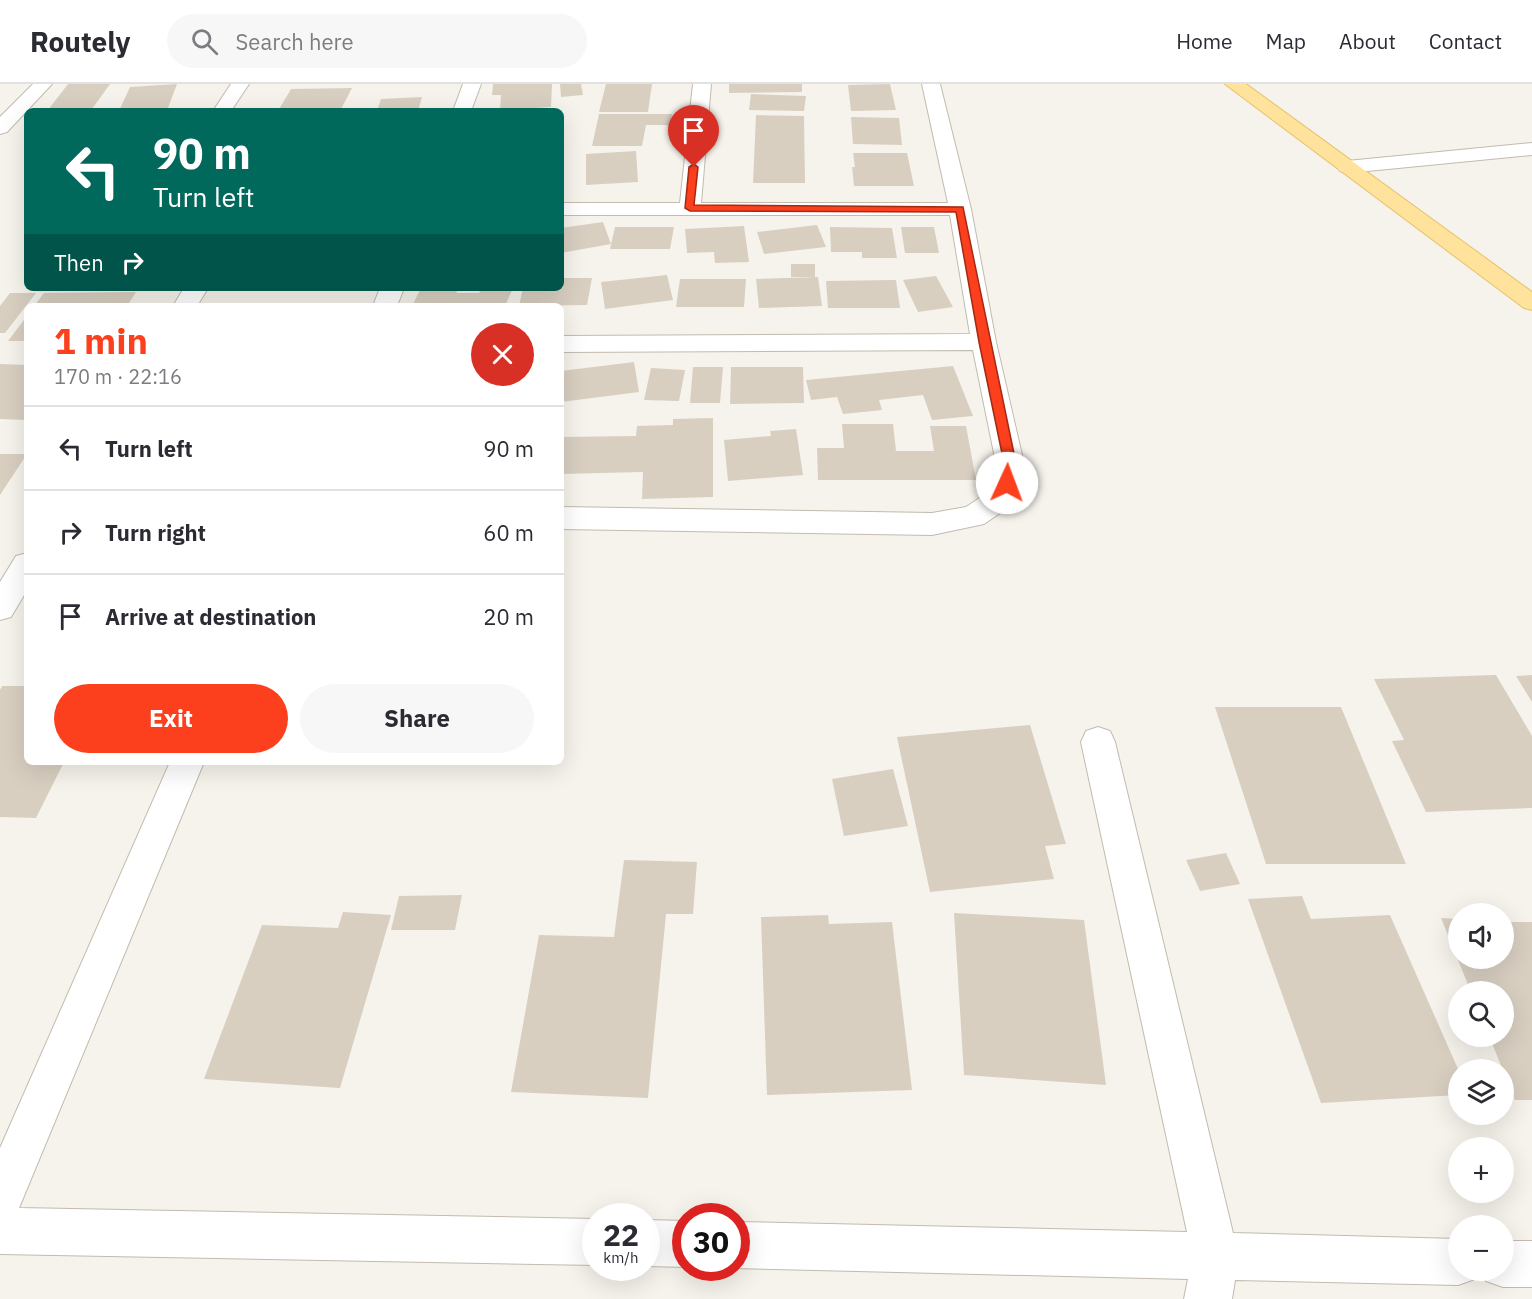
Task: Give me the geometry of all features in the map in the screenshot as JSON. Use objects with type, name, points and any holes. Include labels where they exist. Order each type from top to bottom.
[{"type":"main road","points":[[1234,84],[1532,303]]},
{"type":"street","points":[[0,128],[43,84]]},
{"type":"street","points":[[224,108],[240,84]]},
{"type":"street","points":[[463,108],[472,84]]},
{"type":"street","points":[[690,208],[702,84]]},
{"type":"street","points":[[564,518],[932,524],[974,516],[1003,497],[1011,468],[984,342],[960,209],[932,84]]},
{"type":"street","points":[[1347,167],[1532,149]]},
{"type":"street","points":[[564,209],[960,209]]},
{"type":"street","points":[[564,344],[984,342]]},
{"type":"street","points":[[24,569],[0,610],[24,612]]},
{"type":"street","points":[[1098,742],[1212,1277]]},
{"type":"street","points":[[0,1200],[186,765]]},
{"type":"street","points":[[0,1231],[582,1242]]},
{"type":"street","points":[[750,1246],[1212,1277],[1448,1263]]},
{"type":"street","points":[[1514,1263],[1532,1264]]},
{"type":"building","points":[[68,84],[110,84],[93,108],[50,108]]},
{"type":"building","points":[[177,84],[168,108],[120,108],[130,87]]},
{"type":"building","points":[[493,84],[552,84],[551,107],[500,108],[501,95],[492,95]]},
{"type":"building","points":[[560,84],[581,84],[583,95],[561,97]]},
{"type":"building","points":[[606,84],[652,84],[648,112],[599,112]]},
{"type":"building","points":[[729,84],[802,84],[802,92],[729,93]]},
{"type":"building","points":[[890,84],[896,110],[851,111],[848,85]]},
{"type":"building","points":[[352,88],[342,108],[280,108],[291,89]]},
{"type":"building","points":[[751,94],[806,96],[804,111],[749,110]]},
{"type":"building","points":[[422,97],[419,108],[378,108],[381,99]]},
{"type":"building","points":[[599,114],[672,114],[671,125],[646,125],[642,146],[592,146]]},
{"type":"building","points":[[756,115],[804,116],[805,183],[753,183]]},
{"type":"building","points":[[851,117],[899,118],[902,145],[853,144]]},
{"type":"building","points":[[636,151],[638,182],[586,185],[586,154]]},
{"type":"building","points":[[853,153],[907,153],[914,186],[854,186]]},
{"type":"building","points":[[603,222],[611,244],[564,252],[564,228]]},
{"type":"building","points":[[817,225],[826,247],[764,254],[757,232]]},
{"type":"building","points":[[744,226],[749,262],[715,263],[714,252],[687,253],[685,229]]},
{"type":"building","points":[[615,227],[674,227],[670,249],[610,249]]},
{"type":"building","points":[[830,227],[892,228],[897,258],[862,258],[862,252],[831,252]]},
{"type":"building","points":[[901,227],[934,227],[939,253],[905,253]]},
{"type":"building","points":[[791,264],[815,264],[815,277],[791,277]]},
{"type":"building","points":[[667,275],[673,300],[605,309],[601,282]]},
{"type":"building","points":[[936,276],[953,307],[918,312],[903,280]]},
{"type":"building","points":[[818,277],[822,306],[759,308],[756,279]]},
{"type":"building","points":[[564,278],[592,278],[587,305],[520,303],[522,291],[564,291]]},
{"type":"building","points":[[680,279],[746,279],[744,307],[676,307]]},
{"type":"building","points":[[896,280],[900,308],[828,308],[826,281]]},
{"type":"building","points":[[420,291],[479,293],[480,291],[512,291],[506,303],[414,303]]},
{"type":"building","points":[[136,292],[129,303],[36,303],[44,293]]},
{"type":"building","points":[[10,293],[36,293],[28,303],[24,303],[24,308],[5,333],[0,333],[0,306]]},
{"type":"building","points":[[24,320],[24,341],[8,341]]},
{"type":"building","points":[[634,362],[639,392],[564,402],[564,371]]},
{"type":"building","points":[[0,364],[24,365],[24,420],[0,419]]},
{"type":"building","points":[[953,366],[973,416],[932,420],[923,395],[879,400],[882,410],[843,414],[837,397],[811,400],[806,380]]},
{"type":"building","points":[[693,367],[723,367],[720,403],[690,403]]},
{"type":"building","points":[[731,367],[803,367],[804,403],[730,404]]},
{"type":"building","points":[[651,368],[685,370],[679,401],[644,400]]},
{"type":"building","points":[[713,418],[713,497],[642,499],[643,472],[564,474],[564,437],[636,436],[637,426],[673,425],[673,419]]},
{"type":"building","points":[[842,424],[893,424],[896,451],[934,451],[930,426],[966,426],[976,480],[818,480],[817,448],[844,448]]},
{"type":"building","points":[[796,429],[803,475],[728,481],[724,440],[771,436],[770,431]]},
{"type":"building","points":[[0,454],[24,454],[24,459],[0,495]]},
{"type":"building","points":[[1496,675],[1532,736],[1532,808],[1426,812],[1392,741],[1404,740],[1374,679]]},
{"type":"building","points":[[1532,675],[1532,702],[1516,676]]},
{"type":"building","points":[[2,686],[24,686],[24,765],[62,765],[36,818],[0,817],[0,690]]},
{"type":"building","points":[[1215,707],[1341,707],[1406,864],[1266,864]]},
{"type":"building","points":[[1030,725],[1066,844],[1045,846],[1054,879],[930,892],[897,737]]},
{"type":"building","points":[[893,769],[908,826],[844,836],[832,779]]},
{"type":"building","points":[[1226,853],[1240,884],[1200,891],[1186,860]]},
{"type":"building","points":[[624,860],[697,862],[693,914],[666,914],[648,1098],[511,1092],[539,935],[614,937]]},
{"type":"building","points":[[462,895],[455,930],[391,930],[399,896]]},
{"type":"building","points":[[1302,896],[1311,919],[1390,915],[1454,1059],[1448,1059],[1448,1096],[1321,1103],[1248,899]]},
{"type":"building","points":[[343,912],[391,915],[340,1088],[204,1079],[262,925],[338,928]]},
{"type":"building","points":[[954,913],[1084,920],[1106,1085],[964,1075]]},
{"type":"building","points":[[828,915],[829,924],[892,922],[912,1090],[767,1095],[761,917]]},
{"type":"building","points":[[1441,918],[1448,918],[1448,935]]},
{"type":"building","points":[[1514,922],[1532,922],[1532,1100],[1515,1100],[1514,1059],[1498,1059],[1493,1047],[1514,1047],[1514,981],[1467,981],[1462,969],[1514,969]]},
{"type":"route","points":[[694,167],[690,208],[960,209],[984,342],[1011,468],[1007,483]]}]
